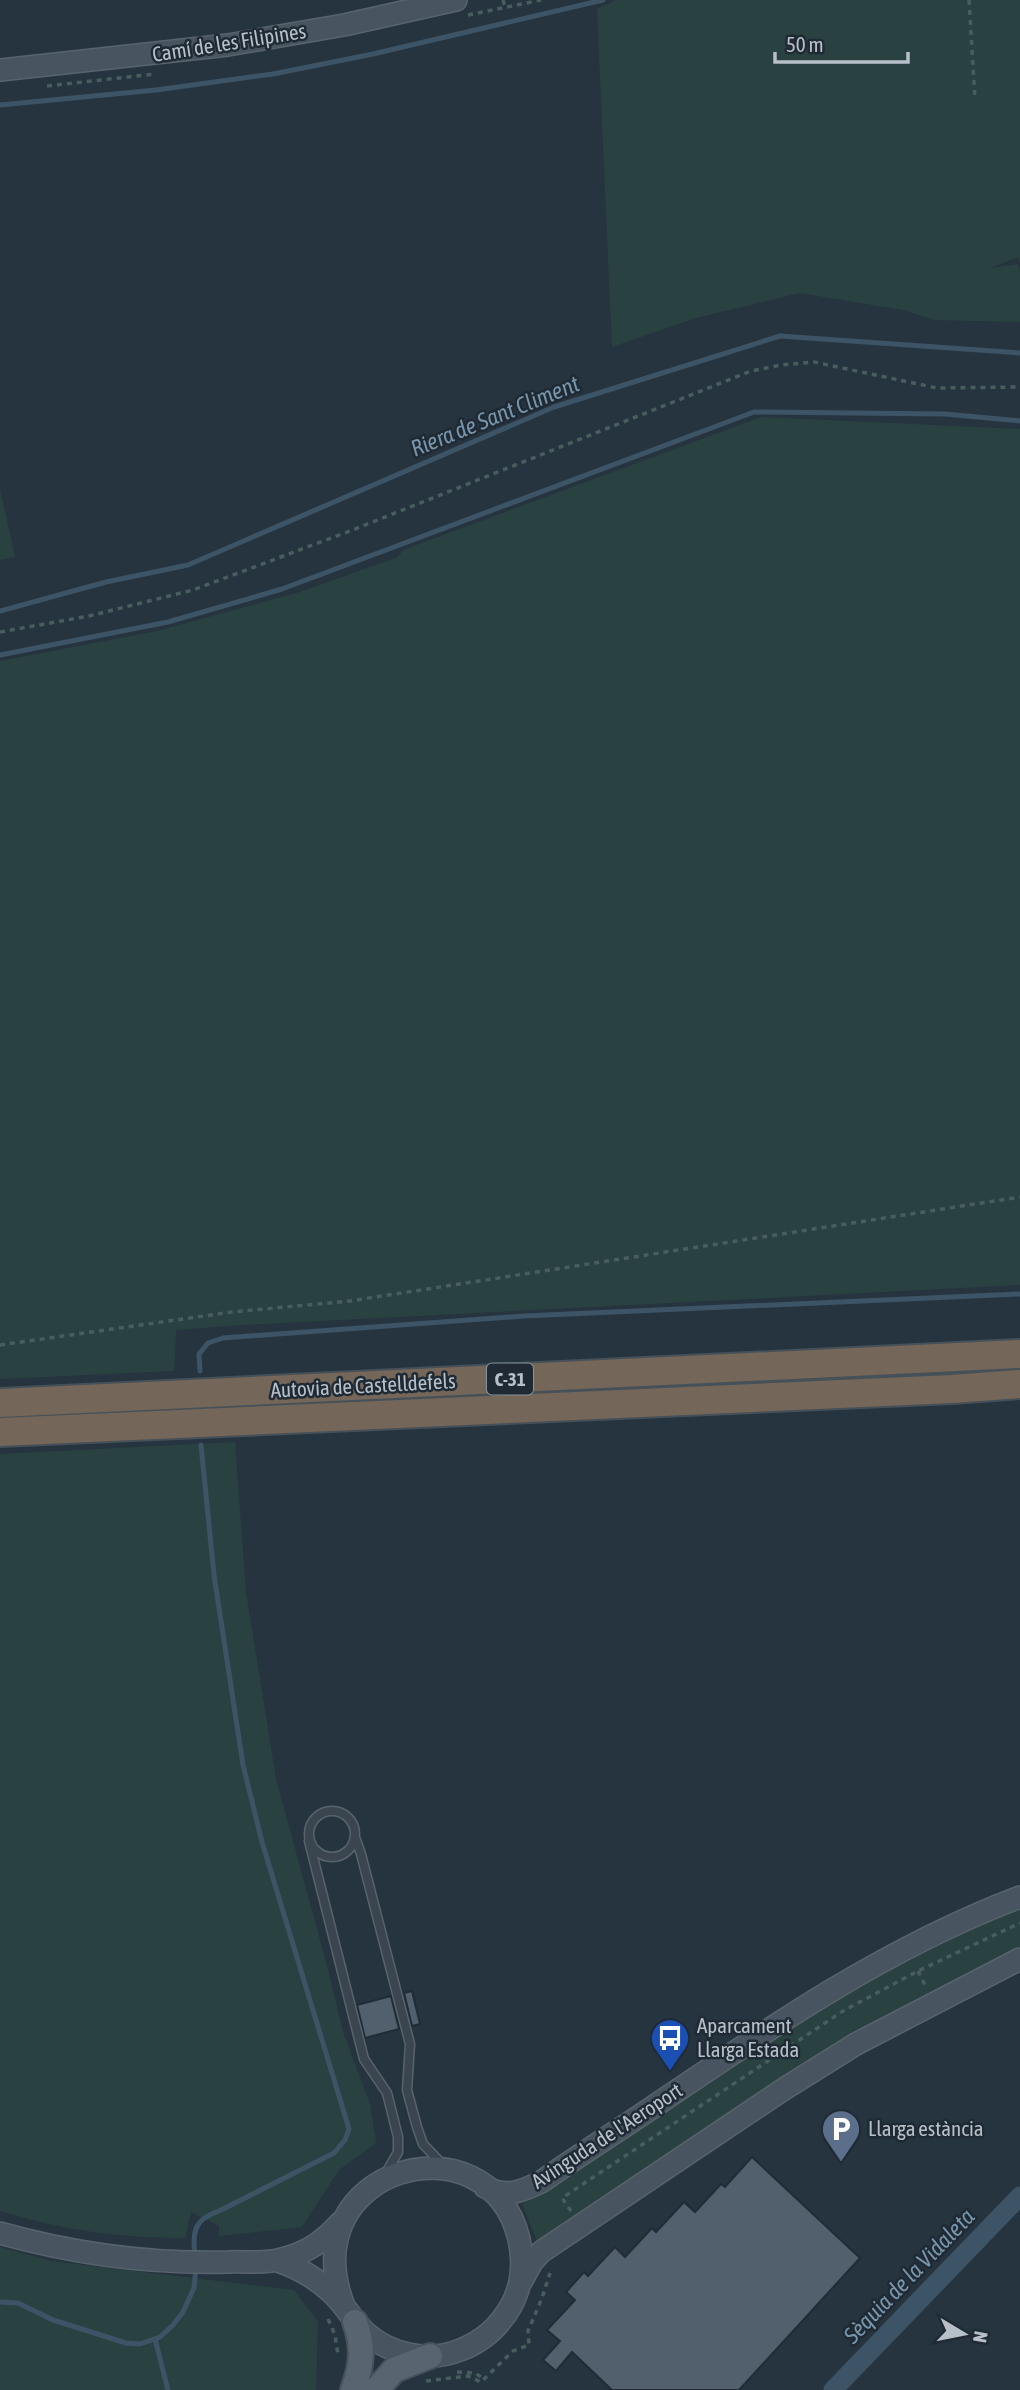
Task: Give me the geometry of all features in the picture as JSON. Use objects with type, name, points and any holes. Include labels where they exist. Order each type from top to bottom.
[{"type":"highway","name":"Autovia de Castelldefels","points":[[0,1403],[1020,1354]]},
{"type":"highway","name":"Autovia de Castelldefels","points":[[0,1432],[1020,1384]]},
{"type":"highway","points":[[952,1389],[1020,1394]]},
{"type":"main road","points":[[342,2314],[362,2348],[362,2363],[353,2390]]},
{"type":"main road","points":[[376,2390],[394,2370],[430,2357]]},
{"type":"street","name":"Camí de les Filipines","points":[[0,70],[96,62],[228,45],[344,25],[456,0]]},
{"type":"street","name":"Avinguda de l'Aeroport","points":[[484,2186],[511,2194],[541,2182],[751,2040],[829,1991],[906,1948],[1020,1897]]},
{"type":"street","points":[[278,2261],[313,2276],[342,2314],[384,2346],[403,2353],[430,2357],[457,2352],[490,2333],[503,2319],[532,2262],[551,2245],[856,2044],[1020,1959]]},
{"type":"street","points":[[0,2233],[37,2244],[77,2251],[163,2261],[278,2261],[314,2247],[345,2218],[364,2193],[378,2182],[414,2169],[432,2168],[467,2176],[484,2186],[499,2200],[517,2232],[521,2249],[519,2287]]},
{"type":"street","points":[[342,2314],[334,2271],[335,2251],[345,2218]]},
{"type":"lane","points":[[378,2182],[396,2159],[398,2137],[387,2093],[365,2059],[309,1841],[312,1822],[318,1815],[331,1811],[350,1819],[361,1854],[410,2044],[407,2090],[416,2127],[430,2154],[450,2170]]},
{"type":"lane","points":[[309,1841],[319,1854],[333,1858],[346,1853],[355,1837]]},
{"type":"path","points":[[503,0],[505,7]]},
{"type":"path","points":[[969,0],[975,99]]},
{"type":"path","points":[[0,632],[89,616],[194,590],[350,531],[751,370],[814,362],[937,388],[1020,387]]},
{"type":"path","points":[[0,1345],[232,1312],[364,1299],[1020,1197]]},
{"type":"path","points":[[574,2217],[562,2198],[843,2011],[918,1971],[1020,1923]]},
{"type":"path","points":[[918,1971],[933,2002]]},
{"type":"path","points":[[420,2381],[468,2376],[481,2382],[513,2351],[529,2345],[528,2331],[553,2269]]},
{"type":"path","points":[[338,2361],[335,2334],[342,2314]]},
{"type":"green space","points":[[616,0],[1020,0],[1020,264],[1018,257],[991,268],[1018,264],[1020,322],[935,320],[903,310],[800,293],[696,318],[612,347],[597,9]]},
{"type":"green space","points":[[761,417],[1020,429],[1020,1285],[176,1330],[174,1371],[0,1379],[0,661],[157,631],[300,592],[398,557],[403,550]]},
{"type":"green space","points":[[0,489],[15,557],[0,560]]},
{"type":"green space","points":[[235,1442],[246,1592],[276,1779],[343,2032],[370,2104],[376,2143],[339,2170],[302,2227],[219,2236],[219,2226],[191,2212],[185,2238],[91,2232],[23,2218],[0,2211],[0,1454]]},
{"type":"green space","points":[[1020,1909],[1020,1951],[946,1985],[851,2039],[717,2122],[537,2241],[522,2204],[738,2058],[899,1964],[977,1925]]},
{"type":"green space","points":[[0,2247],[51,2261],[294,2290],[318,2322],[316,2390],[0,2390]]},
{"type":"building","points":[[412,1991],[420,2024],[412,2026],[404,1993]]},
{"type":"building","points":[[391,1996],[399,2029],[365,2038],[357,2005]]},
{"type":"building","points":[[752,2157],[860,2258],[739,2390],[612,2390],[572,2352],[556,2371],[543,2360],[560,2341],[547,2330],[575,2300],[566,2292],[584,2272],[588,2276],[615,2247],[625,2257],[652,2228],[656,2232],[684,2202],[695,2212],[721,2184],[725,2187]]},
{"type":"waterway","points":[[0,105],[156,90],[273,74],[373,54],[603,0]]},
{"type":"waterway","name":"Riera de Sant Climent","points":[[0,611],[106,582],[188,565],[554,407],[780,336],[1020,353]]},
{"type":"waterway","points":[[0,655],[168,622],[282,589],[754,412],[945,414],[1020,421]]},
{"type":"waterway","points":[[200,1371],[199,1354],[208,1343],[223,1338],[524,1316],[1020,1294]]},
{"type":"waterway","points":[[195,2258],[194,2241],[199,2223],[334,2153],[345,2140],[349,2129],[262,1842],[243,1765],[214,1575],[201,1445]]},
{"type":"waterway","name":"Sèquia de la Vidaleta","points":[[833,2390],[1020,2196]]},
{"type":"waterway","points":[[0,2302],[18,2303],[53,2320],[126,2343],[140,2344],[160,2337],[183,2312],[194,2288],[196,2268]]},
{"type":"waterway","points":[[155,2339],[168,2390]]},
{"type":"place","name":"Aparcament Llarga Estada","points":[[670,2072]]},
{"type":"place","name":"Llarga estància","points":[[841,2163]]}]
